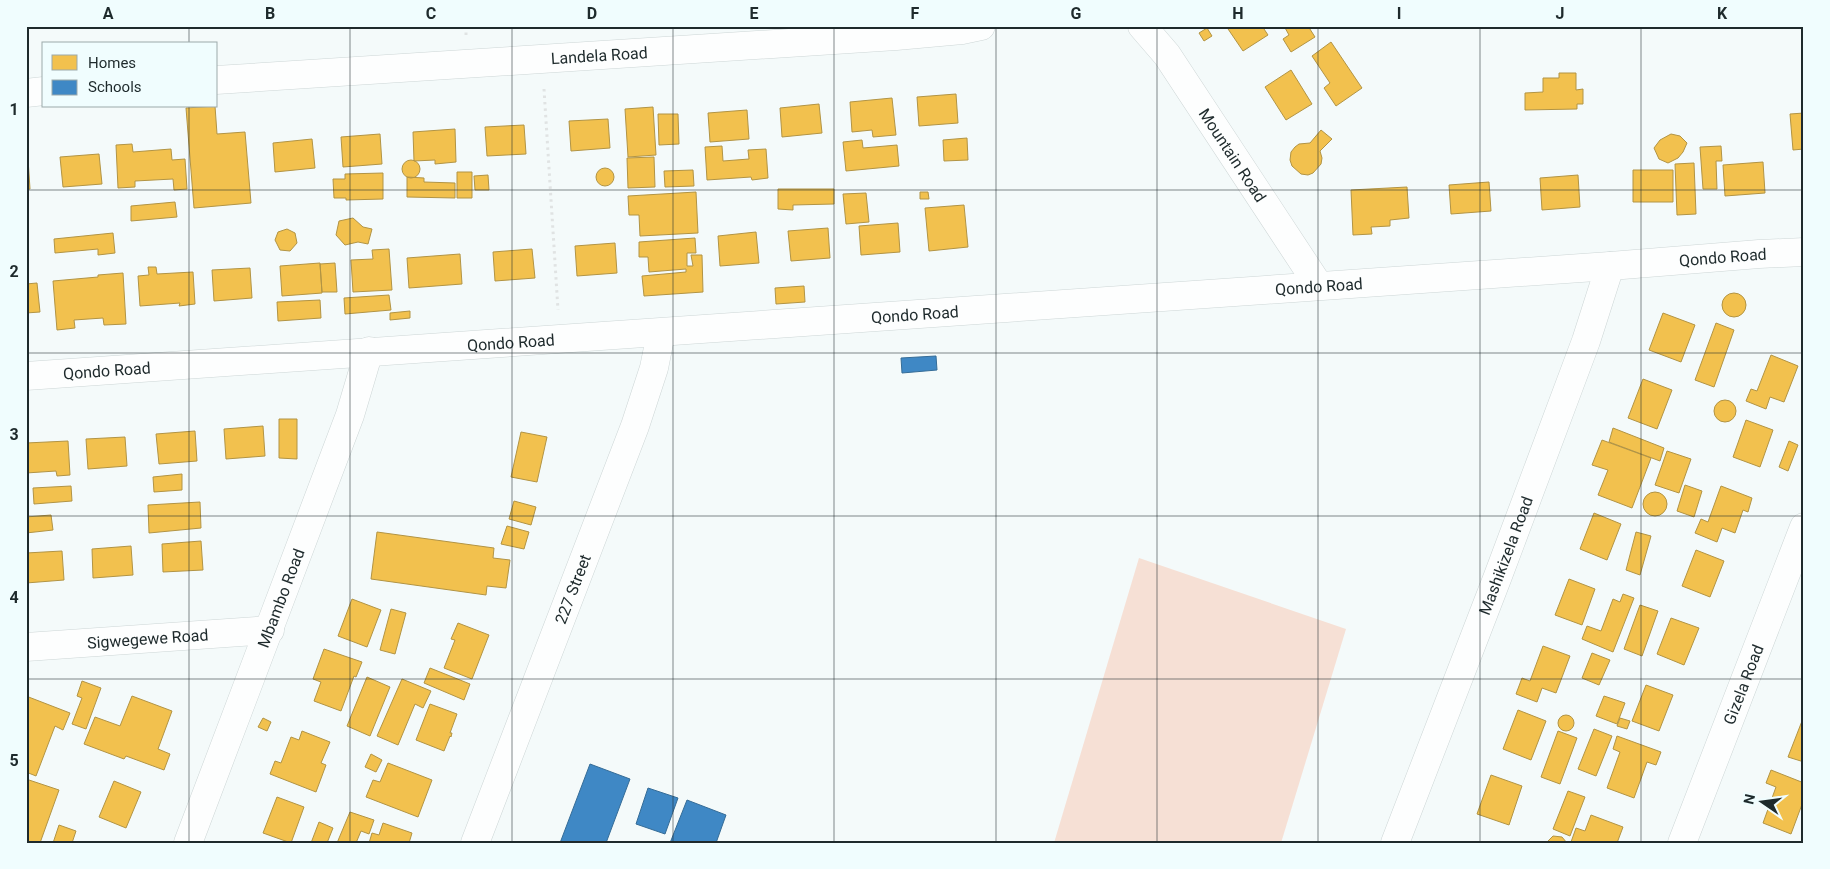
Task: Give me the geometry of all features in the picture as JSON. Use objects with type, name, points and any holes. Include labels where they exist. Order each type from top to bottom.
[{"type":"street","name":"Landela Road","points":[[218,80],[896,36],[962,30],[981,26]]},
{"type":"street","name":"Mountain Road","points":[[1142,26],[1168,55],[1319,286]]},
{"type":"street","points":[[26,92],[42,91]]},
{"type":"street","name":"Qondo Road","points":[[26,376],[1804,252]]},
{"type":"street","name":"Mashikizela Road","points":[[1395,843],[1586,341],[1610,266]]},
{"type":"street","name":"227 Street","points":[[475,843],[635,426],[654,368],[662,332]]},
{"type":"street","name":"Mbambo Road","points":[[188,843],[350,415],[369,351]]},
{"type":"street","name":"Gizela Road","points":[[1682,843],[1804,527]]},
{"type":"street","name":"Sigwegewe Road","points":[[26,647],[270,630]]},
{"type":"path","points":[[466,26],[466,34]]},
{"type":"path","points":[[544,84],[557,304]]},
{"type":"shaded area","points":[[1139,558],[1346,629],[1281,843],[1054,843]]},
{"type":"building: Homes","points":[[1226,26],[1262,26],[1268,35],[1243,51]]},
{"type":"building: Homes","points":[[1284,26],[1308,26],[1315,37],[1291,52],[1283,39],[1289,35]]},
{"type":"building: Homes","points":[[1207,28],[1212,36],[1204,41],[1199,33]]},
{"type":"building: Homes","points":[[1331,42],[1362,88],[1336,106],[1324,88],[1330,83],[1312,56]]},
{"type":"building: Homes","points":[[1291,70],[1312,104],[1286,120],[1265,87]]},
{"type":"building: Homes","points":[[1559,73],[1576,73],[1576,90],[1583,89],[1583,104],[1577,104],[1577,109],[1525,110],[1525,93],[1543,92],[1543,78],[1559,78]]},
{"type":"building: Homes","points":[[956,94],[958,123],[919,126],[917,97]]},
{"type":"building: Homes","points":[[892,98],[896,135],[873,137],[872,130],[852,132],[850,102]]},
{"type":"building: Homes","points":[[819,104],[822,133],[782,137],[780,108]]},
{"type":"building: Homes","points":[[653,107],[656,155],[628,157],[625,109]]},
{"type":"building: Homes","points":[[186,108],[215,108],[217,134],[245,132],[251,203],[194,208]]},
{"type":"building: Homes","points":[[747,110],[749,139],[710,142],[708,113]]},
{"type":"building: Homes","points":[[1804,113],[1804,149],[1793,150],[1790,114]]},
{"type":"building: Homes","points":[[658,114],[678,114],[679,144],[659,145]]},
{"type":"building: Homes","points":[[608,119],[610,148],[571,151],[569,121]]},
{"type":"building: Homes","points":[[524,125],[526,154],[487,156],[485,127]]},
{"type":"building: Homes","points":[[455,129],[456,162],[435,164],[435,160],[414,161],[413,132]]},
{"type":"building: Homes","points":[[1321,130],[1332,139],[1320,151],[1321,164],[1313,173],[1308,175],[1301,174],[1292,166],[1290,160],[1291,152],[1299,144],[1310,143]]},
{"type":"building: Homes","points":[[380,134],[382,164],[343,167],[341,137]]},
{"type":"building: Homes","points":[[1671,134],[1680,136],[1687,143],[1678,158],[1668,163],[1659,159],[1654,148],[1660,140]]},
{"type":"building: Homes","points":[[967,138],[968,160],[944,161],[943,140]]},
{"type":"building: Homes","points":[[312,139],[315,168],[275,172],[273,143]]},
{"type":"building: Homes","points":[[862,140],[863,148],[897,145],[899,166],[846,171],[843,142]]},
{"type":"building: Homes","points":[[132,144],[133,152],[171,149],[172,160],[185,159],[187,189],[174,190],[173,179],[135,181],[135,187],[118,188],[116,145]]},
{"type":"building: Homes","points":[[722,146],[723,161],[749,159],[748,150],[766,149],[768,178],[752,180],[751,177],[707,180],[705,147]]},
{"type":"building: Homes","points":[[1721,146],[1722,161],[1716,161],[1717,189],[1703,189],[1700,147]]},
{"type":"building: Homes","points":[[99,154],[102,184],[63,187],[60,157]]},
{"type":"building: Homes","points":[[654,157],[655,187],[628,188],[627,158]]},
{"type":"building: Homes","points":[[26,159],[28,159],[30,189],[26,189]]},
{"type":"building: Homes","points":[[411,160],[417,163],[420,169],[417,175],[411,178],[405,175],[402,169],[405,163]]},
{"type":"building: Homes","points":[[1763,162],[1765,193],[1725,196],[1723,165]]},
{"type":"building: Homes","points":[[1694,163],[1696,214],[1677,215],[1675,164]]},
{"type":"building: Homes","points":[[601,168],[609,168],[614,173],[612,184],[601,186],[596,181],[596,173]]},
{"type":"building: Homes","points":[[693,170],[694,186],[665,187],[664,171]]},
{"type":"building: Homes","points":[[1633,170],[1673,170],[1673,202],[1633,202]]},
{"type":"building: Homes","points":[[457,172],[472,172],[472,198],[457,198]]},
{"type":"building: Homes","points":[[383,173],[383,199],[346,200],[346,198],[334,198],[333,179],[345,179],[345,174]]},
{"type":"building: Homes","points":[[488,175],[489,190],[475,190],[474,176]]},
{"type":"building: Homes","points":[[1578,175],[1580,207],[1542,210],[1540,178]]},
{"type":"building: Homes","points":[[407,177],[424,178],[424,182],[455,183],[455,198],[407,197]]},
{"type":"building: Homes","points":[[1489,182],[1491,211],[1451,214],[1449,185]]},
{"type":"building: Homes","points":[[1407,187],[1409,218],[1390,220],[1390,226],[1371,227],[1372,234],[1353,235],[1351,190]]},
{"type":"building: Homes","points":[[778,189],[834,189],[834,204],[793,205],[793,210],[778,209]]},
{"type":"building: Homes","points":[[696,192],[698,233],[640,236],[639,215],[629,215],[628,196]]},
{"type":"building: Homes","points":[[920,192],[928,192],[929,199],[920,199]]},
{"type":"building: Homes","points":[[866,193],[869,222],[846,224],[843,194]]},
{"type":"building: Homes","points":[[175,202],[177,217],[131,221],[131,206]]},
{"type":"building: Homes","points":[[964,205],[968,247],[929,251],[925,208]]},
{"type":"building: Homes","points":[[353,218],[363,227],[372,229],[368,244],[358,242],[345,245],[336,235],[339,221]]},
{"type":"building: Homes","points":[[898,223],[900,252],[861,255],[859,226]]},
{"type":"building: Homes","points":[[828,228],[830,258],[791,261],[788,231]]},
{"type":"building: Homes","points":[[287,229],[295,233],[297,243],[290,251],[280,250],[275,240],[278,232]]},
{"type":"building: Homes","points":[[756,232],[759,263],[720,266],[718,236]]},
{"type":"building: Homes","points":[[113,233],[115,253],[98,255],[98,249],[55,253],[54,239]]},
{"type":"building: Homes","points":[[695,238],[696,253],[687,253],[687,266],[693,266],[691,255],[702,255],[703,292],[644,296],[642,276],[686,272],[686,269],[649,272],[648,257],[639,257],[639,242]]},
{"type":"building: Homes","points":[[615,243],[617,273],[577,276],[575,246]]},
{"type":"building: Homes","points":[[389,249],[392,290],[353,292],[351,260],[373,259],[372,250]]},
{"type":"building: Homes","points":[[532,249],[535,278],[495,281],[493,252]]},
{"type":"building: Homes","points":[[460,254],[462,284],[409,288],[407,258]]},
{"type":"building: Homes","points":[[320,263],[322,293],[282,296],[280,266]]},
{"type":"building: Homes","points":[[335,263],[337,292],[322,292],[320,264]]},
{"type":"building: Homes","points":[[148,267],[156,267],[157,274],[193,272],[195,304],[179,306],[180,303],[140,306],[138,276],[149,275]]},
{"type":"building: Homes","points":[[250,268],[252,298],[214,301],[212,270]]},
{"type":"building: Homes","points":[[123,273],[126,324],[104,325],[103,318],[74,320],[75,328],[57,330],[53,281]]},
{"type":"building: Homes","points":[[37,283],[40,312],[26,313],[26,284]]},
{"type":"building: Homes","points":[[804,286],[805,302],[776,304],[775,288]]},
{"type":"building: Homes","points":[[1734,293],[1743,296],[1746,305],[1743,314],[1734,317],[1725,314],[1722,305],[1725,296]]},
{"type":"building: Homes","points":[[389,295],[391,310],[345,314],[344,298]]},
{"type":"building: Homes","points":[[320,300],[321,318],[278,321],[277,302]]},
{"type":"building: Homes","points":[[410,311],[410,318],[390,320],[390,313]]},
{"type":"building: Homes","points":[[1663,313],[1695,325],[1681,362],[1649,350]]},
{"type":"building: Homes","points":[[1716,323],[1734,330],[1714,387],[1695,380]]},
{"type":"building: Homes","points":[[1771,355],[1798,366],[1784,402],[1770,397],[1766,409],[1746,401],[1751,389],[1757,391]]},
{"type":"building: Homes","points":[[1643,379],[1672,390],[1657,429],[1628,418]]},
{"type":"building: Homes","points":[[1725,400],[1733,403],[1736,411],[1733,419],[1725,422],[1717,419],[1714,411],[1717,403]]},
{"type":"building: Homes","points":[[279,419],[297,419],[297,459],[279,458]]},
{"type":"building: Homes","points":[[1746,420],[1773,430],[1760,467],[1733,457]]},
{"type":"building: Homes","points":[[263,426],[265,456],[226,459],[224,429]]},
{"type":"building: Homes","points":[[1613,428],[1664,448],[1660,461],[1609,442]]},
{"type":"building: Homes","points":[[195,431],[197,461],[159,464],[156,434]]},
{"type":"building: Homes","points":[[521,432],[547,437],[537,482],[511,477]]},
{"type":"building: Homes","points":[[125,437],[127,466],[88,469],[86,439]]},
{"type":"building: Homes","points":[[1602,440],[1651,458],[1632,508],[1598,495],[1608,470],[1592,465]]},
{"type":"building: Homes","points":[[68,441],[70,475],[57,476],[56,471],[26,473],[26,443]]},
{"type":"building: Homes","points":[[1789,441],[1798,445],[1788,471],[1779,467]]},
{"type":"building: Homes","points":[[1667,451],[1691,459],[1679,493],[1655,485]]},
{"type":"building: Homes","points":[[182,474],[182,490],[154,492],[153,477]]},
{"type":"building: Homes","points":[[1685,485],[1702,491],[1694,517],[1677,511]]},
{"type":"building: Homes","points":[[71,486],[72,501],[34,504],[33,488]]},
{"type":"building: Homes","points":[[1721,486],[1752,498],[1748,512],[1743,510],[1735,533],[1722,528],[1717,542],[1695,533],[1701,519],[1708,522]]},
{"type":"building: Homes","points":[[1655,492],[1664,495],[1667,504],[1664,513],[1655,516],[1646,513],[1643,504],[1646,495]]},
{"type":"building: Homes","points":[[514,501],[536,507],[531,525],[509,519]]},
{"type":"building: Homes","points":[[200,502],[201,528],[149,533],[148,505]]},
{"type":"building: Homes","points":[[1594,513],[1621,524],[1607,560],[1580,549]]},
{"type":"building: Homes","points":[[51,515],[53,530],[26,533],[26,517]]},
{"type":"building: Homes","points":[[507,526],[529,532],[524,549],[501,544]]},
{"type":"building: Homes","points":[[377,532],[494,548],[493,558],[510,560],[506,588],[487,586],[486,595],[371,579]]},
{"type":"building: Homes","points":[[1636,532],[1651,536],[1640,575],[1626,570]]},
{"type":"building: Homes","points":[[201,541],[203,570],[163,572],[162,544]]},
{"type":"building: Homes","points":[[131,546],[133,575],[93,578],[92,549]]},
{"type":"building: Homes","points":[[1696,550],[1724,561],[1710,597],[1682,586]]},
{"type":"building: Homes","points":[[62,551],[64,580],[26,583],[26,553]]},
{"type":"building: Homes","points":[[1569,579],[1595,589],[1582,625],[1555,615]]},
{"type":"building: Homes","points":[[1623,594],[1634,598],[1613,652],[1582,639],[1587,626],[1601,631],[1613,599],[1620,602]]},
{"type":"building: Homes","points":[[352,599],[381,610],[367,647],[338,636]]},
{"type":"building: Homes","points":[[1640,605],[1658,611],[1642,656],[1624,649]]},
{"type":"building: Homes","points":[[391,609],[406,613],[395,654],[380,650]]},
{"type":"building: Homes","points":[[1671,618],[1699,628],[1684,665],[1657,654]]},
{"type":"building: Homes","points":[[458,623],[489,635],[472,679],[444,668],[455,640],[451,639]]},
{"type":"building: Homes","points":[[1543,646],[1570,656],[1556,693],[1542,688],[1537,702],[1516,694],[1522,678],[1530,681]]},
{"type":"building: Homes","points":[[324,649],[362,662],[356,677],[354,676],[341,711],[314,701],[321,682],[313,679]]},
{"type":"building: Homes","points":[[1592,653],[1610,660],[1599,685],[1582,678]]},
{"type":"building: Homes","points":[[430,668],[470,684],[464,700],[424,683]]},
{"type":"building: Homes","points":[[367,677],[390,687],[370,736],[347,726]]},
{"type":"building: Homes","points":[[402,679],[431,691],[423,708],[415,704],[398,745],[377,736]]},
{"type":"building: Homes","points":[[82,681],[101,688],[86,729],[72,724],[82,698],[77,696]]},
{"type":"building: Homes","points":[[1646,685],[1673,695],[1659,731],[1632,721]]},
{"type":"building: Homes","points":[[26,696],[70,713],[63,730],[55,726],[36,776],[26,772]]},
{"type":"building: Homes","points":[[132,696],[172,711],[158,749],[170,754],[164,770],[126,756],[124,759],[84,744],[95,717],[120,726]]},
{"type":"building: Homes","points":[[1604,696],[1625,703],[1617,724],[1596,716]]},
{"type":"building: Homes","points":[[430,704],[457,714],[450,733],[452,733],[451,737],[444,751],[416,740]]},
{"type":"building: Homes","points":[[1518,710],[1546,721],[1531,760],[1503,749]]},
{"type":"building: Homes","points":[[1563,715],[1569,715],[1574,720],[1572,729],[1563,731],[1558,726],[1558,720]]},
{"type":"building: Homes","points":[[263,718],[271,722],[267,731],[258,727]]},
{"type":"building: Homes","points":[[1620,718],[1630,721],[1627,729],[1617,726]]},
{"type":"building: Homes","points":[[1802,721],[1804,721],[1804,762],[1788,757]]},
{"type":"building: Homes","points":[[1594,729],[1612,736],[1596,776],[1578,769]]},
{"type":"building: Homes","points":[[302,731],[330,742],[321,763],[326,765],[316,792],[270,774],[275,761],[281,763],[291,737],[299,740]]},
{"type":"building: Homes","points":[[1558,731],[1577,738],[1560,784],[1541,777]]},
{"type":"building: Homes","points":[[1617,736],[1661,752],[1656,765],[1647,762],[1634,798],[1607,788],[1620,752],[1613,749]]},
{"type":"building: Homes","points":[[371,754],[382,760],[376,772],[365,767]]},
{"type":"building: Homes","points":[[388,763],[432,780],[418,817],[366,797],[373,780],[380,782]]},
{"type":"building: Homes","points":[[1771,770],[1804,783],[1804,799],[1791,834],[1763,823],[1776,787],[1766,783]]},
{"type":"building: Homes","points":[[1491,775],[1522,786],[1509,825],[1477,814]]},
{"type":"building: Homes","points":[[26,779],[59,790],[40,843],[26,843]]},
{"type":"building: Homes","points":[[114,781],[141,792],[126,828],[99,817]]},
{"type":"building: Homes","points":[[1568,791],[1585,797],[1570,836],[1553,829]]},
{"type":"building: Homes","points":[[277,797],[304,807],[291,843],[263,833]]},
{"type":"building: Homes","points":[[350,812],[374,820],[369,834],[361,831],[356,843],[337,843]]},
{"type":"building: Homes","points":[[1591,815],[1623,827],[1617,843],[1571,842],[1576,828],[1585,831]]},
{"type":"building: Homes","points":[[319,822],[333,828],[327,843],[311,843]]},
{"type":"building: Homes","points":[[383,823],[412,833],[409,843],[369,843],[372,833],[379,835]]},
{"type":"building: Homes","points":[[59,825],[76,831],[72,843],[53,843]]},
{"type":"building: Homes","points":[[1553,836],[1562,837],[1567,843],[1546,843]]},
{"type":"building: Schools","points":[[936,356],[937,370],[902,373],[901,358]]},
{"type":"building: Schools","points":[[590,764],[630,779],[606,843],[560,843]]},
{"type":"building: Schools","points":[[648,788],[678,798],[665,834],[636,824]]},
{"type":"building: Schools","points":[[687,800],[726,815],[716,843],[670,843]]}]
